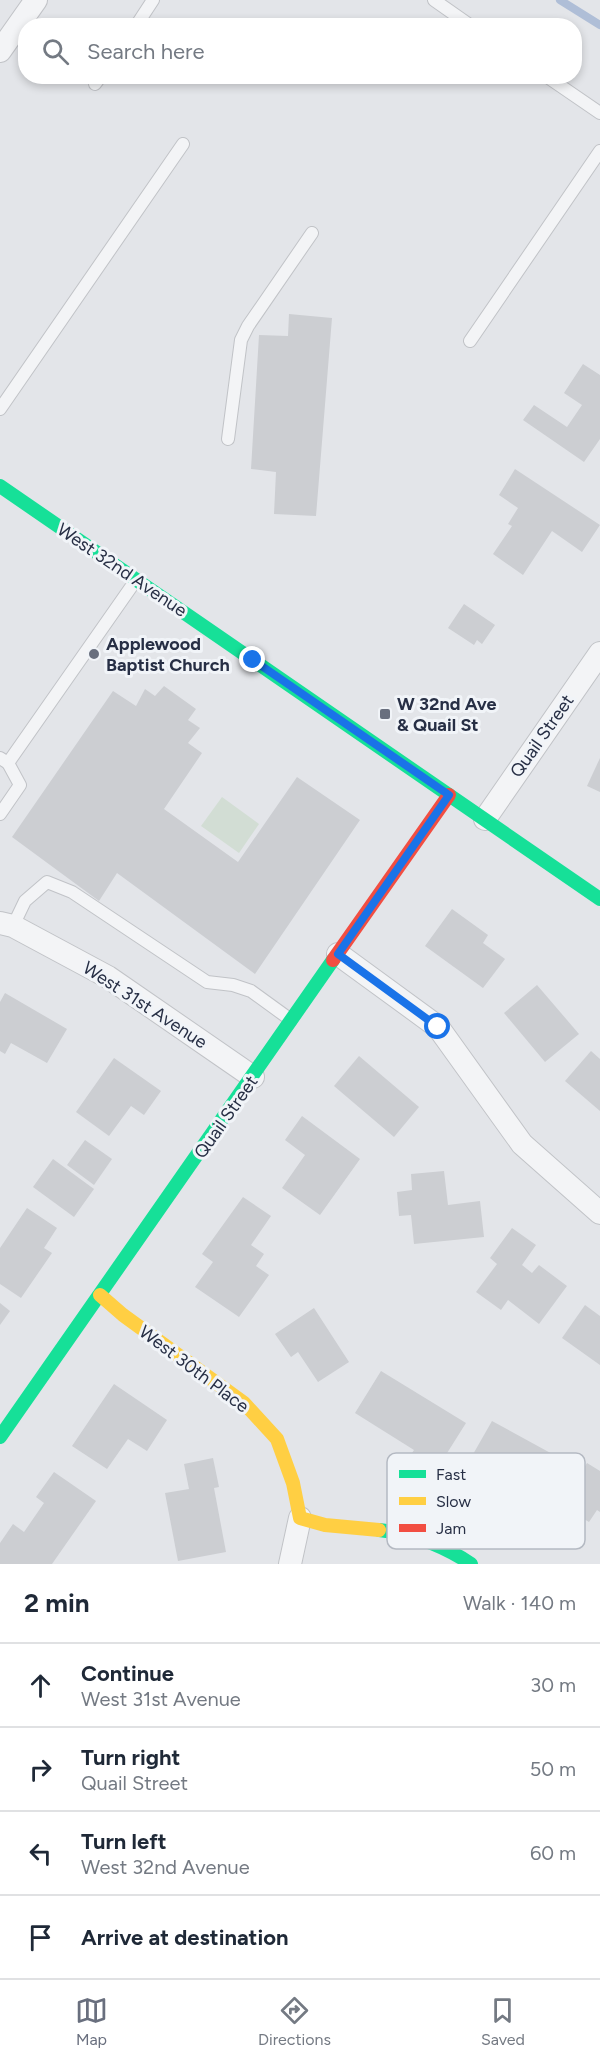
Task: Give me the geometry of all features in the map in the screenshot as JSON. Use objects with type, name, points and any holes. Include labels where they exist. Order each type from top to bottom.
[{"type":"street","points":[[23,18],[36,0]]},
{"type":"street","points":[[0,51],[18,26]]},
{"type":"street","name":"West 32nd Avenue","points":[[0,486],[600,899]]},
{"type":"street","name":"Quail Street","points":[[485,819],[600,653]]},
{"type":"street","name":"Quail Street","points":[[0,1437],[449,795]]},
{"type":"street","name":"West 31st Avenue","points":[[6,924],[108,977],[253,1077]]},
{"type":"street","points":[[338,954],[438,1027],[522,1144],[600,1213]]},
{"type":"street","name":"West 30th Place","points":[[100,1295],[123,1315],[244,1403],[277,1439],[293,1483],[300,1518]]},
{"type":"street","points":[[290,1564],[300,1518],[326,1525],[387,1531]]},
{"type":"street","points":[[447,1549],[471,1564]]},
{"type":"lane","points":[[141,18],[153,0]]},
{"type":"lane","points":[[434,0],[460,18]]},
{"type":"lane","points":[[558,84],[600,113]]},
{"type":"lane","points":[[0,409],[183,144]]},
{"type":"lane","points":[[470,341],[600,151]]},
{"type":"lane","points":[[228,439],[241,340],[248,326],[312,233]]},
{"type":"lane","points":[[0,814],[20,785],[4,761],[136,579]]},
{"type":"lane","points":[[6,924],[25,901],[47,882],[72,892],[207,982],[233,985],[251,991],[292,1021]]},
{"type":"shaded area","points":[[222,797],[259,824],[239,853],[201,826]]},
{"type":"building","points":[[289,314],[332,318],[316,516],[274,514],[276,472],[251,469],[259,335],[288,336]]},
{"type":"building","points":[[583,364],[600,375],[600,439],[584,462],[523,420],[534,405],[567,427],[582,405],[564,393]]},
{"type":"building","points":[[515,469],[600,525],[582,552],[552,531],[523,575],[493,554],[512,526],[508,524],[518,508],[499,495]]},
{"type":"building","points":[[464,604],[495,625],[482,644],[477,640],[474,645],[448,628]]},
{"type":"building","points":[[164,686],[196,709],[188,720],[200,728],[188,743],[202,753],[164,809],[238,862],[297,777],[360,820],[255,974],[117,873],[99,901],[12,837],[113,691],[136,706],[145,689],[155,696]]},
{"type":"building","points":[[600,758],[600,792],[587,786]]},
{"type":"building","points":[[452,909],[488,935],[483,943],[505,959],[483,988],[425,946]]},
{"type":"building","points":[[537,985],[579,1034],[545,1062],[504,1013]]},
{"type":"building","points":[[5,993],[67,1029],[47,1063],[11,1043],[5,1054],[0,1051],[0,1002]]},
{"type":"building","points":[[591,1051],[600,1059],[600,1111],[565,1081]]},
{"type":"building","points":[[359,1056],[419,1107],[394,1137],[334,1086]]},
{"type":"building","points":[[114,1058],[161,1091],[144,1115],[131,1106],[109,1136],[76,1112]]},
{"type":"building","points":[[302,1116],[360,1159],[320,1215],[282,1188],[305,1155],[285,1140]]},
{"type":"building","points":[[85,1140],[112,1159],[94,1185],[67,1165]]},
{"type":"building","points":[[53,1159],[94,1189],[74,1217],[33,1187]]},
{"type":"building","points":[[444,1171],[448,1205],[480,1201],[484,1237],[414,1244],[411,1215],[399,1216],[397,1192],[412,1190],[411,1174]]},
{"type":"building","points":[[243,1197],[271,1216],[251,1245],[264,1254],[256,1266],[269,1275],[239,1317],[195,1287],[213,1262],[202,1254]]},
{"type":"building","points":[[27,1208],[57,1228],[44,1248],[52,1253],[21,1298],[0,1284],[0,1248]]},
{"type":"building","points":[[512,1228],[536,1245],[522,1265],[532,1273],[539,1265],[567,1286],[539,1324],[508,1300],[501,1310],[476,1292],[497,1264],[490,1258]]},
{"type":"building","points":[[0,1303],[10,1311],[0,1325]]},
{"type":"building","points":[[585,1305],[600,1316],[600,1365],[562,1338]]},
{"type":"building","points":[[314,1308],[349,1362],[318,1382],[298,1352],[291,1357],[275,1334]]},
{"type":"building","points":[[381,1371],[466,1423],[447,1453],[412,1453],[414,1450],[355,1413]]},
{"type":"building","points":[[114,1384],[167,1420],[147,1451],[128,1439],[107,1469],[72,1446]]},
{"type":"building","points":[[492,1421],[551,1453],[474,1453]]},
{"type":"building","points":[[213,1458],[219,1487],[214,1488],[226,1552],[178,1561],[165,1493],[189,1489],[184,1464]]},
{"type":"building","points":[[587,1463],[600,1471],[600,1512],[597,1510],[589,1522],[585,1520],[585,1466]]},
{"type":"building","points":[[54,1472],[96,1501],[52,1564],[0,1564],[0,1543],[13,1524],[24,1532],[44,1503],[36,1497]]},
{"type":"waterway","points":[[560,0],[600,25]]},
{"type":"traffic: fast","points":[[0,486],[600,899]]},
{"type":"traffic: fast","points":[[0,1437],[333,960]]},
{"type":"traffic: fast","points":[[379,1530],[387,1531]]},
{"type":"traffic: fast","points":[[445,1549],[471,1564]]},
{"type":"traffic: slow","points":[[100,1295],[123,1315],[244,1403],[277,1439],[293,1483],[300,1518],[325,1525],[379,1530]]},
{"type":"traffic: jam","points":[[333,960],[449,795]]},
{"type":"place","name":"Applewood Baptist Church","points":[[94,654]]},
{"type":"place","name":"W 32nd Ave & Quail St","points":[[385,714]]},
{"type":"route","points":[[253,660],[449,795],[338,954],[438,1027]]}]
